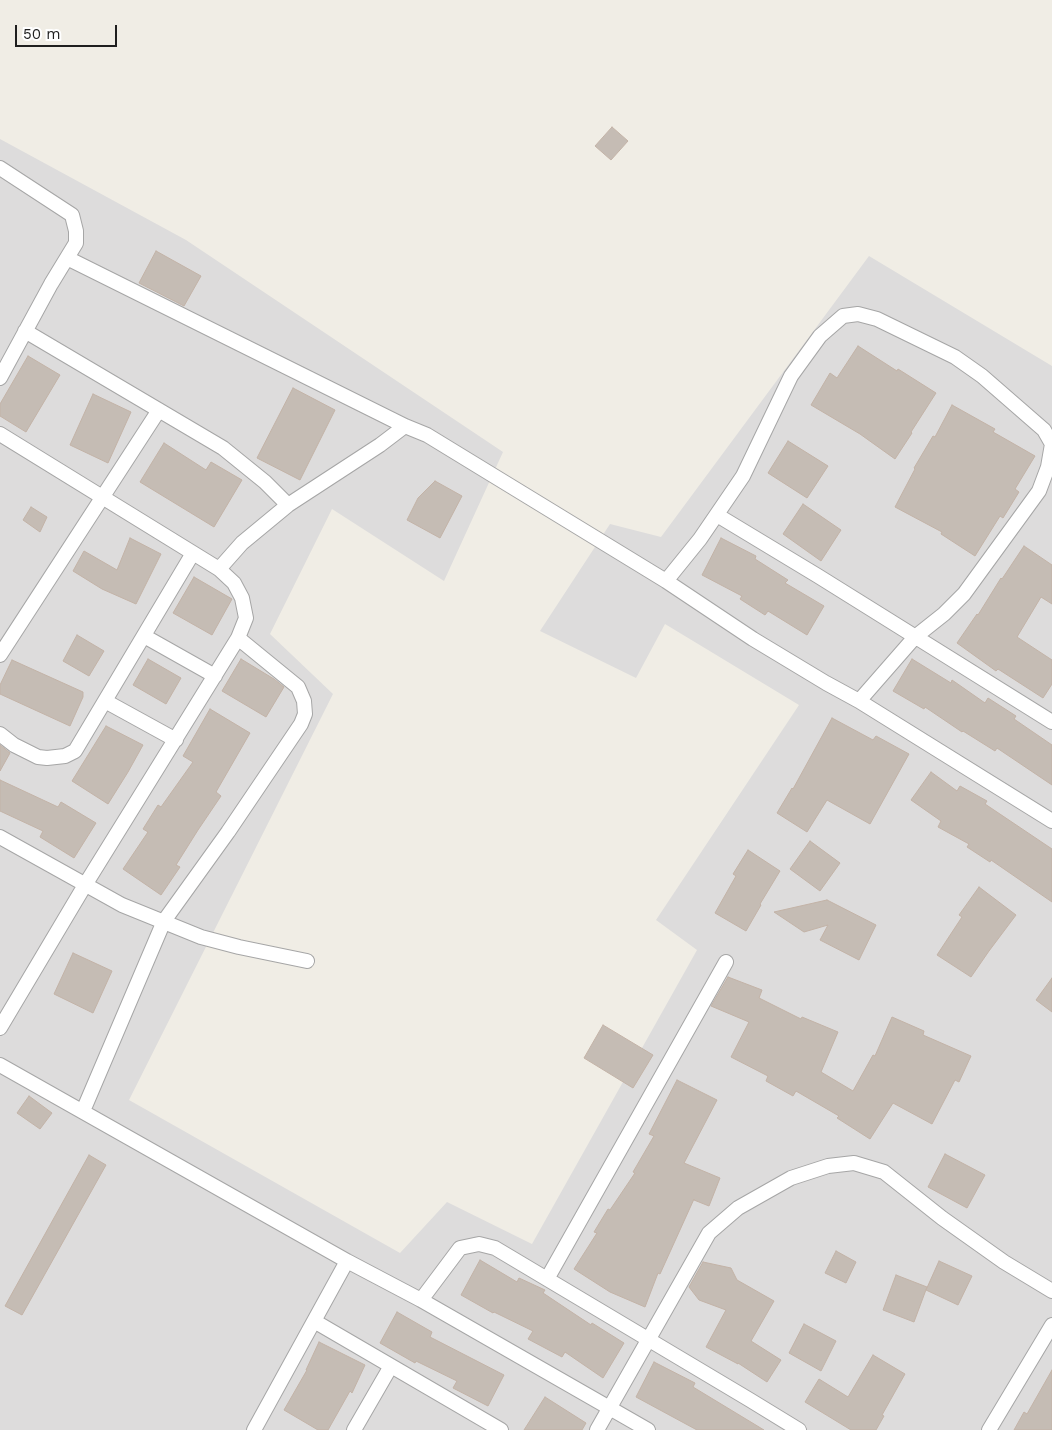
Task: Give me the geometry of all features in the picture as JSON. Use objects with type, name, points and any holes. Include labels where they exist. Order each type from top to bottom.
[{"type":"street","points":[[0,168],[72,215],[76,231],[76,243],[0,378]]},
{"type":"street","points":[[67,258],[426,435],[666,581],[754,639],[859,701],[1052,821]]},
{"type":"street","points":[[666,581],[717,515],[743,476],[791,376],[820,336],[843,316],[858,314],[877,319],[955,357],[982,376],[1044,430],[1052,445],[1048,467],[1038,490],[964,594],[916,638],[859,701]]},
{"type":"street","points":[[26,331],[223,448],[265,482],[288,505]]},
{"type":"street","points":[[0,655],[159,410]]},
{"type":"street","points":[[219,570],[242,544],[288,505],[380,445],[405,426]]},
{"type":"street","points":[[0,434],[219,570],[234,583],[242,598],[246,618],[238,638],[85,885],[0,1028]]},
{"type":"street","points":[[717,515],[1052,722]]},
{"type":"street","points":[[0,734],[14,745],[38,757],[65,756],[75,751],[193,553]]},
{"type":"street","points":[[144,636],[215,676]]},
{"type":"street","points":[[83,1110],[164,921],[228,832],[301,724],[305,714],[304,701],[298,687],[238,638]]},
{"type":"street","points":[[105,701],[176,740]]},
{"type":"street","points":[[0,837],[122,905],[201,937],[307,961]]},
{"type":"street","points":[[547,1279],[726,962]]},
{"type":"street","points":[[0,1065],[83,1110],[348,1261],[421,1300],[648,1430]]},
{"type":"street","points":[[597,1430],[709,1233],[738,1208],[791,1178],[828,1166],[854,1163],[884,1172],[942,1218],[1004,1262],[1052,1291]]},
{"type":"street","points":[[421,1300],[460,1248],[479,1244],[495,1248],[799,1430]]},
{"type":"street","points":[[258,1429],[314,1321],[348,1261]]},
{"type":"street","points":[[314,1321],[501,1430]]},
{"type":"street","points":[[989,1430],[1052,1325]]},
{"type":"street","points":[[354,1430],[391,1366]]},
{"type":"shaded area","points":[[0,139],[186,240],[503,452],[444,581],[332,509],[270,634],[333,694],[129,1100],[400,1253],[447,1202],[532,1244],[697,950],[656,920],[799,705],[665,624],[636,678],[540,631],[610,524],[661,537],[869,256],[1052,366],[1052,1430],[0,1430]]},
{"type":"building","points":[[612,127],[628,141],[611,160],[595,146]]},
{"type":"building","points":[[156,251],[201,276],[184,306],[139,283]]},
{"type":"building","points":[[858,346],[936,393],[895,459],[860,434],[811,405],[830,373],[837,378]]},
{"type":"building","points":[[28,356],[60,375],[26,432],[0,416],[0,404]]},
{"type":"building","points":[[293,388],[335,410],[300,480],[257,458]]},
{"type":"building","points":[[93,394],[131,412],[108,463],[70,445]]},
{"type":"building","points":[[952,405],[995,429],[993,432],[1035,456],[1015,489],[1019,492],[1003,518],[1000,516],[975,556],[941,534],[942,532],[895,507],[914,468],[933,436],[935,437]]},
{"type":"building","points":[[788,441],[828,466],[807,498],[768,473]]},
{"type":"building","points":[[164,443],[206,470],[211,462],[242,480],[214,527],[140,482]]},
{"type":"building","points":[[435,481],[462,496],[440,538],[407,520],[418,498]]},
{"type":"building","points":[[803,504],[841,530],[821,561],[783,534]]},
{"type":"building","points":[[31,507],[47,517],[40,532],[23,520]]},
{"type":"building","points":[[130,538],[161,554],[136,604],[102,589],[73,571],[84,551],[117,570]]},
{"type":"building","points":[[721,538],[756,556],[755,559],[788,580],[785,583],[824,606],[807,635],[768,611],[765,615],[740,599],[742,596],[702,575]]},
{"type":"building","points":[[1024,546],[1052,565],[1052,604],[1041,597],[1017,637],[1052,660],[1052,684],[1043,698],[998,669],[996,671],[957,643]]},
{"type":"building","points":[[194,577],[232,599],[212,635],[173,613]]},
{"type":"building","points":[[77,635],[104,651],[89,676],[63,661]]},
{"type":"building","points":[[148,659],[181,678],[166,704],[133,685]]},
{"type":"building","points":[[241,659],[284,687],[266,717],[222,691]]},
{"type":"building","points":[[912,659],[951,683],[952,680],[985,703],[988,698],[1016,716],[1014,719],[1052,745],[1052,785],[997,748],[995,751],[925,707],[924,709],[893,691]]},
{"type":"building","points":[[12,660],[83,692],[83,697],[70,726],[0,694],[0,685]]},
{"type":"building","points":[[210,709],[250,733],[216,792],[221,796],[176,865],[180,867],[161,895],[123,869],[148,832],[143,829],[158,805],[161,807],[193,762],[183,756]]},
{"type":"building","points":[[832,718],[873,740],[876,736],[909,754],[870,824],[827,800],[807,832],[777,813],[793,789]]},
{"type":"building","points":[[106,726],[143,745],[108,804],[72,781]]},
{"type":"building","points":[[0,745],[10,753],[0,771]]},
{"type":"building","points":[[931,772],[957,791],[960,786],[987,801],[985,804],[1052,849],[1052,902],[991,860],[990,862],[967,847],[969,844],[938,827],[941,821],[911,800]]},
{"type":"building","points":[[0,780],[58,807],[61,802],[96,823],[74,858],[40,837],[43,831],[0,811]]},
{"type":"building","points":[[810,841],[840,863],[820,891],[790,869]]},
{"type":"building","points":[[748,850],[780,871],[746,931],[715,913],[736,876],[733,874]]},
{"type":"building","points":[[979,887],[1016,915],[971,977],[937,955],[962,917],[959,915]]},
{"type":"building","points":[[827,900],[876,925],[859,960],[820,940],[828,925],[804,932],[774,912]]},
{"type":"building","points":[[73,953],[112,971],[93,1013],[54,994]]},
{"type":"building","points":[[728,977],[762,990],[759,998],[801,1019],[802,1017],[838,1032],[821,1072],[853,1091],[873,1055],[875,1056],[892,1017],[924,1031],[923,1035],[971,1056],[959,1082],[955,1080],[932,1124],[893,1103],[870,1139],[837,1118],[839,1116],[796,1091],[793,1096],[766,1081],[768,1076],[731,1057],[749,1022],[711,1006]]},
{"type":"building","points":[[1052,978],[1052,1012],[1036,1000]]},
{"type":"building","points":[[603,1025],[653,1055],[633,1088],[584,1058]]},
{"type":"building","points":[[677,1080],[717,1100],[684,1163],[720,1178],[709,1206],[694,1199],[660,1274],[658,1273],[645,1307],[610,1292],[574,1269],[597,1233],[594,1232],[608,1209],[610,1210],[635,1173],[633,1172],[654,1136],[649,1134]]},
{"type":"building","points":[[29,1096],[52,1113],[40,1129],[17,1113]]},
{"type":"building","points":[[945,1154],[985,1175],[967,1208],[928,1187]]},
{"type":"building","points":[[89,1155],[106,1165],[22,1315],[5,1306]]},
{"type":"building","points":[[836,1251],[856,1262],[846,1283],[825,1273]]},
{"type":"building","points":[[480,1260],[517,1282],[519,1278],[545,1290],[543,1293],[591,1325],[592,1323],[624,1343],[603,1378],[565,1352],[562,1357],[528,1339],[533,1331],[493,1313],[461,1295]]},
{"type":"building","points":[[939,1261],[972,1276],[958,1305],[926,1290]]},
{"type":"building","points":[[703,1262],[731,1268],[737,1280],[774,1301],[751,1341],[781,1360],[767,1382],[738,1363],[706,1347],[726,1310],[699,1300],[689,1287]]},
{"type":"building","points":[[896,1275],[927,1287],[914,1322],[883,1310]]},
{"type":"building","points":[[397,1312],[432,1332],[430,1337],[504,1375],[488,1406],[453,1388],[457,1381],[416,1361],[415,1363],[380,1343]]},
{"type":"building","points":[[804,1324],[836,1341],[821,1371],[789,1353]]},
{"type":"building","points":[[319,1342],[365,1365],[352,1393],[350,1391],[328,1430],[318,1430],[284,1410],[307,1370]]},
{"type":"building","points":[[873,1355],[905,1374],[882,1415],[884,1416],[876,1430],[851,1430],[805,1402],[819,1379],[848,1397]]},
{"type":"building","points":[[654,1362],[695,1383],[693,1387],[764,1430],[697,1430],[636,1397]]},
{"type":"building","points":[[1052,1370],[1052,1430],[1014,1430],[1024,1412],[1027,1414]]},
{"type":"building","points":[[545,1397],[586,1423],[582,1430],[524,1430]]}]
